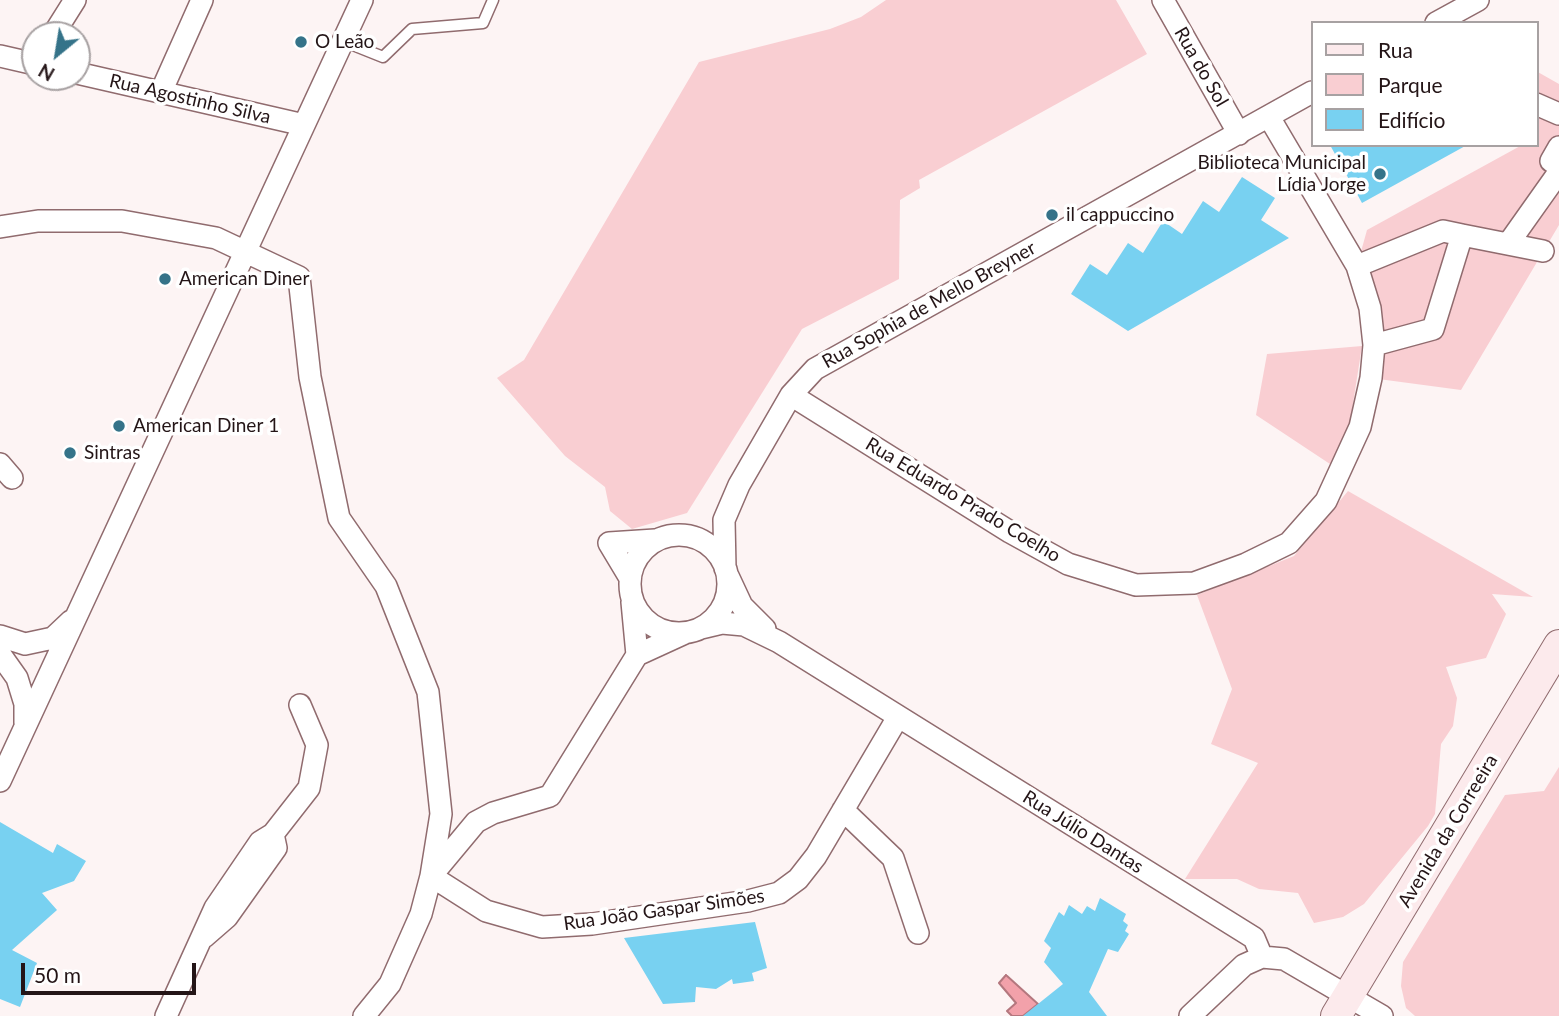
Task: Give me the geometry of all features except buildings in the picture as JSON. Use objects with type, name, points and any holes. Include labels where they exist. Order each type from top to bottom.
[{"type":"main road","name":"Avenida da Correeira","points":[[1357,1010],[1559,645]]},
{"type":"main road","name":"Avenida da Correeira","points":[[1357,1010],[1559,675]]},
{"type":"street","points":[[62,21],[75,0]]},
{"type":"street","points":[[160,92],[202,0]]},
{"type":"street","points":[[0,780],[6,762],[76,618],[362,0]]},
{"type":"street","name":"Rua do Sol","points":[[1163,0],[1239,134]]},
{"type":"street","points":[[1440,21],[1478,0]]},
{"type":"street","points":[[0,56],[21,61]]},
{"type":"street","name":"Rua Agostinho Silva","points":[[91,76],[303,125]]},
{"type":"street","name":"Rua Sophia de Mello Breyner","points":[[631,588],[639,555],[665,538],[697,527],[718,513],[739,485],[791,396],[815,369],[1310,93]]},
{"type":"street","points":[[1538,105],[1559,114]]},
{"type":"street","name":"Rua Eduardo Prado Coelho","points":[[791,396],[1010,532],[1068,564],[1136,585],[1194,583],[1246,564],[1289,543],[1326,501],[1360,428],[1371,378],[1374,345],[1370,308],[1357,266],[1269,117]]},
{"type":"street","points":[[1559,147],[1551,161],[1559,164]]},
{"type":"street","points":[[1508,244],[1559,172]]},
{"type":"street","points":[[0,227],[37,221],[122,221],[216,237],[299,277],[310,377],[339,519],[386,586],[428,692],[440,814],[431,876],[421,914],[390,984],[364,1016]]},
{"type":"street","points":[[1357,266],[1443,231],[1543,251]]},
{"type":"street","points":[[1374,345],[1433,329],[1462,235]]},
{"type":"street","name":"Rua Sophia de Mello Breyner","points":[[637,655],[693,630],[722,607],[728,591],[724,520],[739,485]]},
{"type":"street","points":[[693,630],[667,632],[652,625],[639,613],[631,588],[609,544],[695,537],[710,545],[726,570]]},
{"type":"street","name":"Rua Júlio Dantas","points":[[726,570],[742,606],[779,642]]},
{"type":"street","points":[[431,876],[476,821],[493,813],[550,796],[637,655],[631,588]]},
{"type":"street","points":[[0,636],[25,644],[53,638],[76,618]]},
{"type":"street","name":"Rua Júlio Dantas","points":[[693,630],[722,623],[744,625],[779,642],[1254,938],[1262,957]]},
{"type":"street","points":[[0,654],[21,691],[25,704],[25,727]]},
{"type":"street","points":[[166,1016],[204,937],[227,917],[276,848],[273,834],[309,788],[317,745],[300,705]]},
{"type":"street","name":"Rua João Gaspar Simões","points":[[431,876],[486,911],[542,927],[592,924],[747,901],[779,893],[799,879],[898,717]]},
{"type":"street","points":[[843,810],[893,858],[918,933]]},
{"type":"street","points":[[1189,1016],[1244,965],[1262,957],[1284,959],[1357,1010]]},
{"type":"lane","points":[[343,41],[383,57],[412,29],[483,23],[493,0]]},
{"type":"green space","points":[[886,0],[1116,0],[1147,54],[919,180],[920,188],[900,200],[899,279],[802,329],[687,513],[632,529],[610,511],[605,487],[565,456],[497,378],[524,360],[699,62],[830,29],[861,17]]},
{"type":"green space","points":[[1538,72],[1559,84],[1559,225],[1461,390],[1371,378],[1357,266],[1367,230],[1518,147],[1538,147]]},
{"type":"green space","points":[[1362,346],[1349,429],[1333,466],[1256,415],[1267,354]]},
{"type":"green space","points":[[1348,491],[1533,597],[1492,594],[1506,614],[1486,658],[1446,667],[1457,698],[1453,726],[1441,744],[1435,814],[1428,826],[1364,904],[1343,917],[1314,923],[1298,893],[1259,889],[1237,879],[1185,879],[1258,763],[1211,744],[1232,689],[1197,595],[1294,556]]},
{"type":"green space","points":[[1559,767],[1559,1016],[1415,1016],[1406,1008],[1401,986],[1403,962],[1505,795],[1544,791]]},
{"type":"shaded area","points":[[1006,975],[1038,1004],[1023,1016],[1012,1016],[1007,1011],[1016,1003],[999,983]]},
{"type":"place","name":"O Leão","points":[[301,42]]},
{"type":"place","name":"Biblioteca Municipal Lídia Jorge","points":[[1380,174]]},
{"type":"place","name":"il cappuccino","points":[[1052,215]]},
{"type":"place","name":"American Diner","points":[[165,279]]},
{"type":"place","name":"American Diner 1","points":[[119,426]]},
{"type":"place","name":"Sintras","points":[[70,453]]}]
